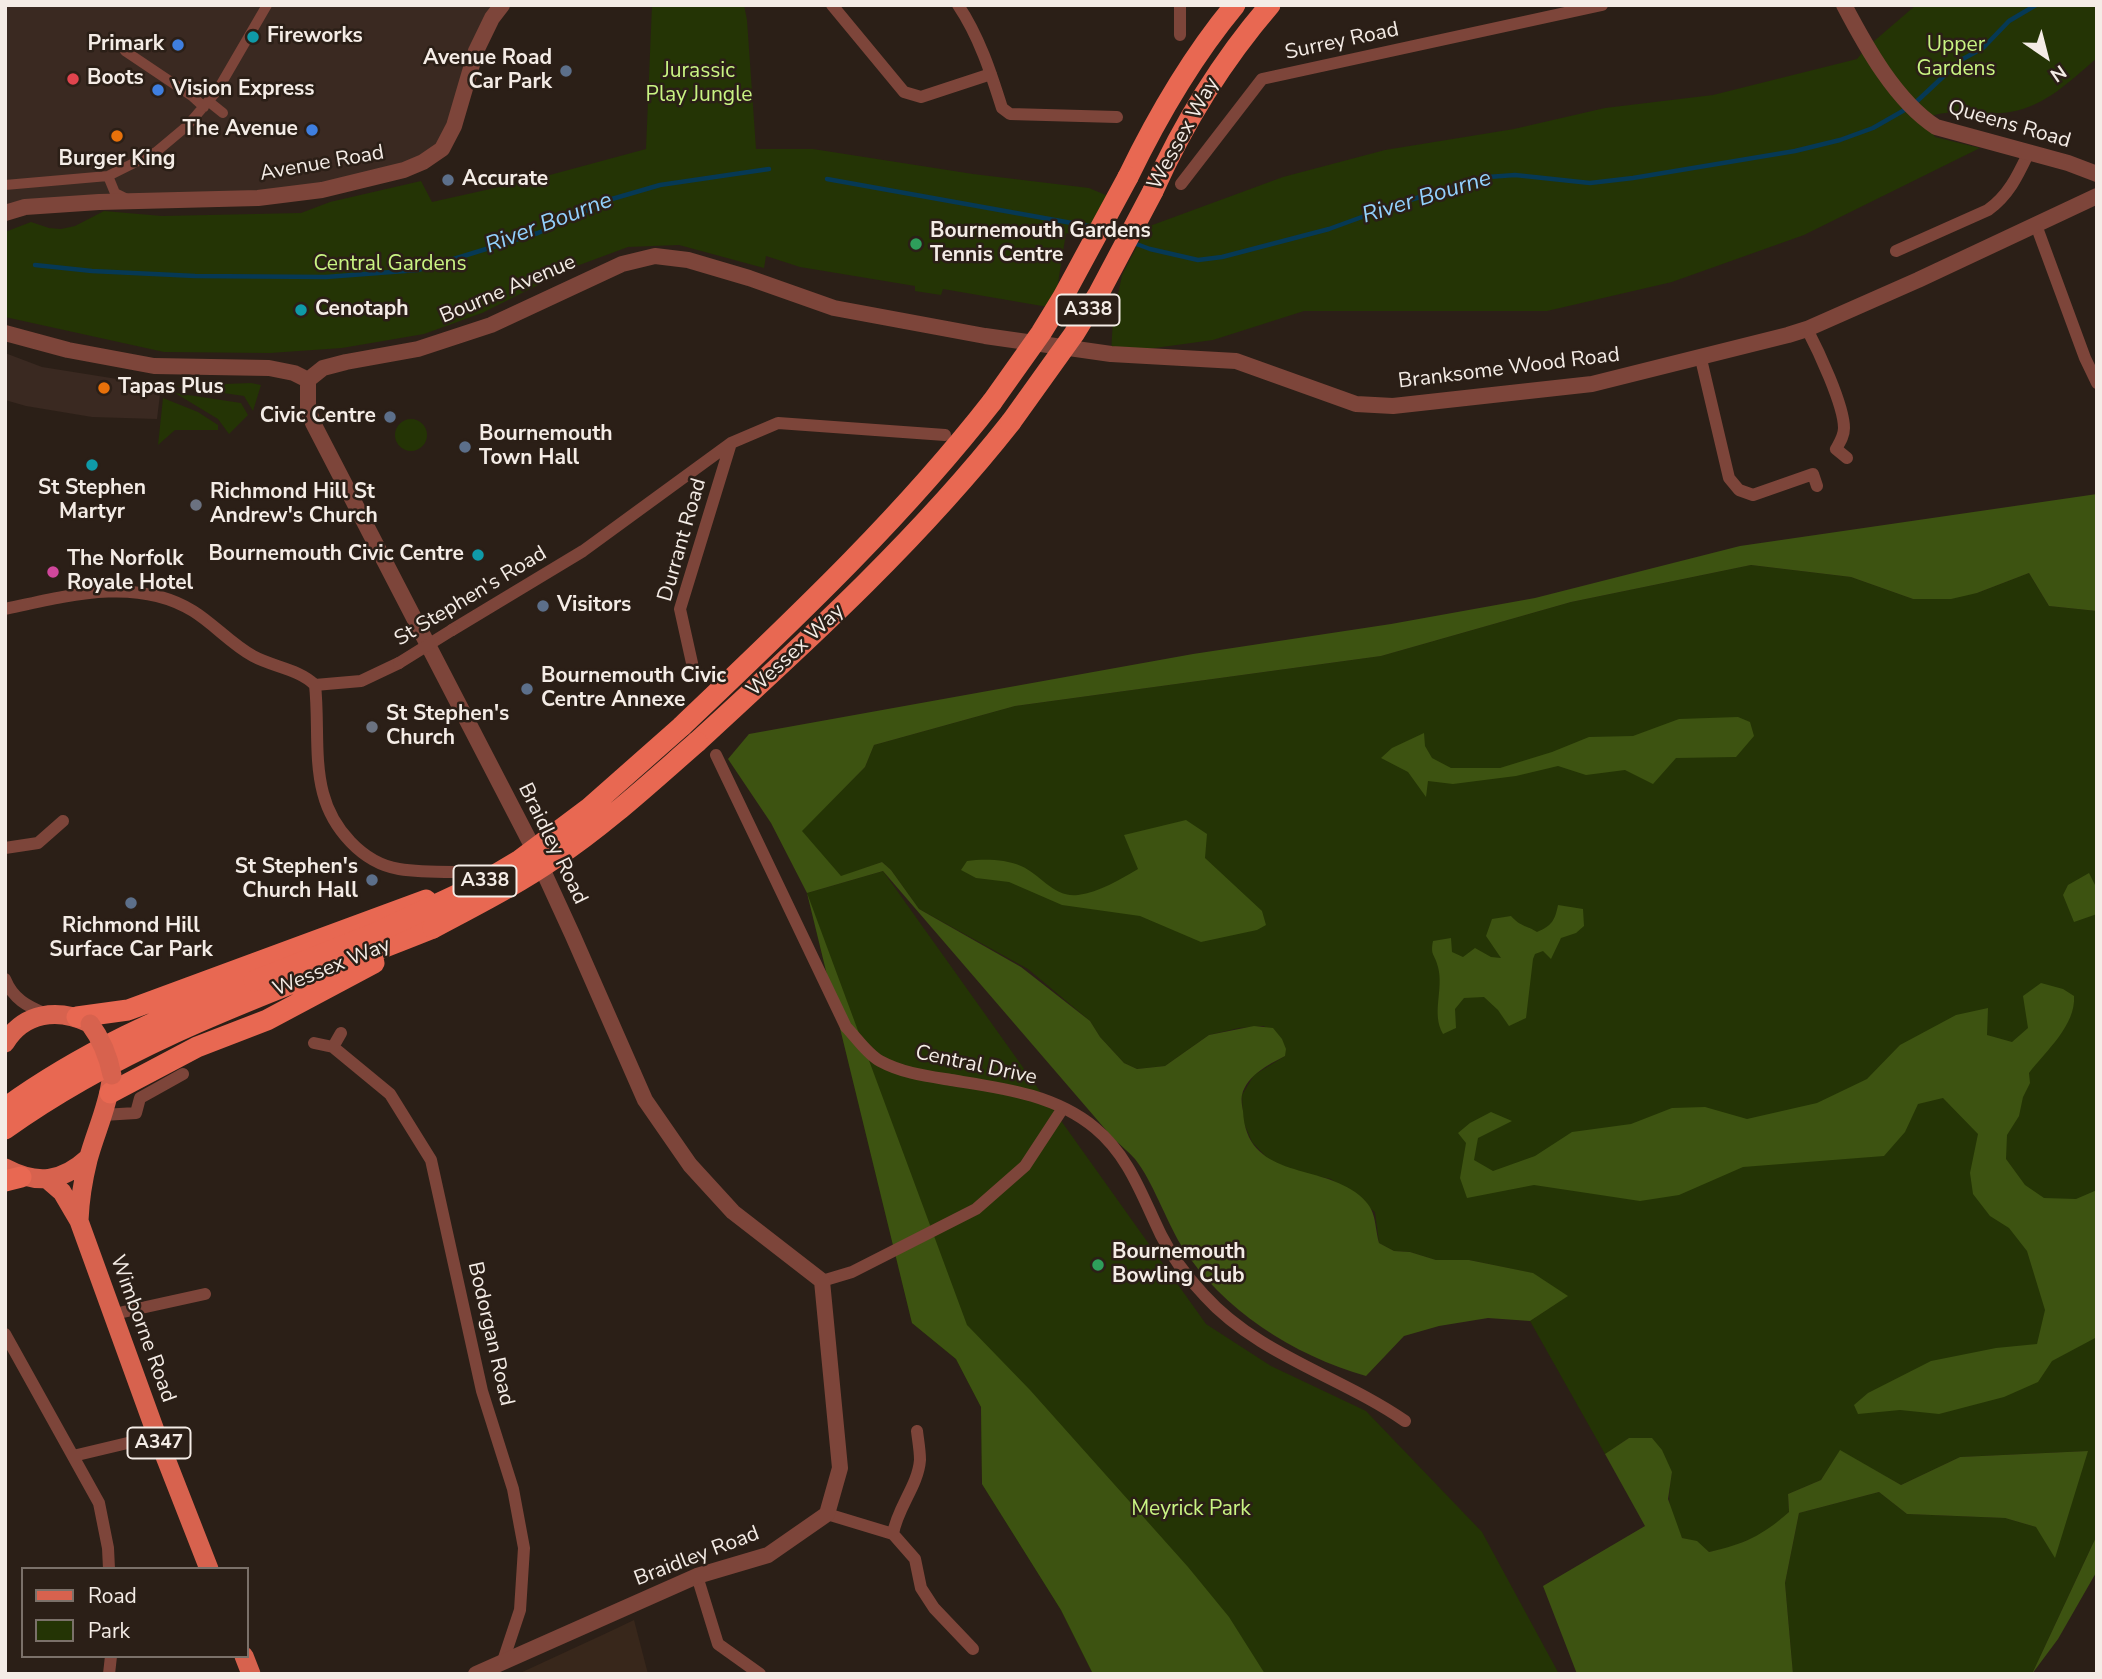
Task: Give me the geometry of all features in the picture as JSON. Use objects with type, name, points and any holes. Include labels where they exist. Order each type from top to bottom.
[{"type":"highway","name":"Wessex Way","points":[[5,1108],[49,1079],[128,1035],[194,1004],[373,934],[478,885],[520,860],[589,809],[682,726],[852,560],[935,472],[992,402],[1063,297],[1176,86],[1203,45],[1235,5]]},
{"type":"highway","name":"Wessex Way","points":[[5,1129],[52,1097],[169,1034],[255,980],[433,928],[509,887],[557,857],[605,821],[697,742],[872,579],[947,501],[1012,422],[1074,334],[1099,293],[1178,137],[1208,85],[1270,5]]},
{"type":"highway","points":[[111,1084],[267,1020],[357,973],[433,928]]},
{"type":"highway","points":[[84,1020],[255,980]]},
{"type":"main road","points":[[5,1043],[11,1034],[29,1019],[46,1014],[84,1020],[102,1040],[111,1084]]},
{"type":"main road","name":"Wimborne Road","points":[[79,1221],[81,1190],[88,1158],[111,1084]]},
{"type":"main road","points":[[11,1175],[47,1180],[68,1173],[88,1158]]},
{"type":"main road","name":"Wimborne Road","points":[[47,1180],[62,1192],[79,1221],[157,1436],[208,1567]]},
{"type":"street","points":[[5,184],[108,176],[156,152],[187,126],[231,71],[267,5]]},
{"type":"street","name":"Avenue Road","points":[[5,213],[25,208],[133,201],[258,198],[322,190],[404,170],[423,162],[442,149],[450,135],[476,51],[492,18],[502,5]]},
{"type":"street","points":[[832,5],[904,92],[921,97],[991,74]]},
{"type":"street","points":[[958,5],[991,74],[1002,108],[1010,114],[1111,119]]},
{"type":"street","points":[[1180,5],[1180,35]]},
{"type":"street","name":"Surrey Road","points":[[1181,184],[1262,79],[1602,5]]},
{"type":"street","name":"Queens Road","points":[[1844,5],[1866,48],[1911,105],[1936,127],[2068,163],[2097,174]]},
{"type":"street","points":[[125,51],[192,96],[223,113]]},
{"type":"street","points":[[1896,251],[1920,232],[1988,210],[2000,202],[2013,185],[2029,152]]},
{"type":"street","points":[[108,176],[115,193],[133,201]]},
{"type":"street","name":"Branksome Wood Road","points":[[985,336],[1111,354],[1236,361],[1356,404],[1393,406],[1592,384],[1700,359],[1808,329],[2097,196]]},
{"type":"street","points":[[2036,225],[2085,358],[2097,383]]},
{"type":"street","name":"Bourne Avenue","points":[[308,380],[323,368],[418,349],[491,325],[621,264],[655,256],[688,260],[834,308],[985,336]]},
{"type":"street","points":[[1808,329],[1843,419],[1843,438],[1831,453],[1847,458]]},
{"type":"street","points":[[5,333],[68,350],[154,366],[269,368],[293,373],[308,380]]},
{"type":"street","points":[[1700,359],[1729,478],[1739,490],[1753,495],[1813,474],[1817,486]]},
{"type":"street","name":"Braidley Road","points":[[308,380],[307,408],[313,423],[537,858],[645,1100],[690,1165],[733,1212],[822,1281]]},
{"type":"street","name":"St Stephen's Road","points":[[315,685],[361,681],[400,663],[583,551],[731,443],[778,423],[946,435]]},
{"type":"street","name":"Durrant Road","points":[[692,663],[695,647],[680,609],[731,443]]},
{"type":"street","points":[[5,609],[130,590],[176,601],[194,611],[250,655],[275,667],[300,674],[315,685],[322,791],[330,813],[360,852],[397,869],[452,871],[501,872],[518,868],[537,858]]},
{"type":"street","name":"Central Drive","points":[[716,755],[846,1027],[877,1060],[914,1074],[1022,1092],[1063,1108],[1094,1127],[1120,1154],[1181,1269],[1205,1297],[1237,1326],[1275,1350],[1356,1390],[1405,1421]]},
{"type":"street","points":[[5,848],[38,843],[63,821]]},
{"type":"street","points":[[5,979],[13,994],[21,1001],[46,1014]]},
{"type":"street","points":[[332,1047],[341,1033]]},
{"type":"street","name":"Bodorgan Road","points":[[314,1043],[332,1047],[390,1094],[431,1160],[482,1391],[513,1489],[524,1548],[520,1610],[502,1664]]},
{"type":"street","points":[[103,1115],[136,1113],[140,1098],[183,1074]]},
{"type":"street","points":[[973,1649],[934,1608],[921,1588],[915,1559],[893,1534],[827,1514],[840,1468],[822,1281],[852,1272],[976,1209],[1025,1166],[1063,1108]]},
{"type":"street","points":[[114,1314],[205,1294]]},
{"type":"street","points":[[5,1334],[99,1503],[109,1567]]},
{"type":"street","points":[[893,1534],[920,1461],[917,1431]]},
{"type":"street","points":[[73,1455],[157,1436]]},
{"type":"street","name":"Braidley Road","points":[[476,1674],[697,1576],[768,1555],[827,1514]]},
{"type":"street","points":[[697,1576],[718,1644],[760,1674]]},
{"type":"shaded area","points":[[5,5],[502,5],[454,126],[423,162],[322,190],[5,213]]},
{"type":"shaded area","points":[[5,353],[42,367],[161,386],[157,419],[92,417],[5,400]]},
{"type":"shaded area","points":[[634,1620],[648,1674],[518,1674],[611,1631]]},
{"type":"green space","name":"Central Gardens","points":[[652,5],[744,5],[756,149],[813,149],[973,174],[1089,188],[1108,196],[1084,237],[1066,233],[1054,308],[943,289],[941,295],[915,291],[915,286],[800,267],[766,256],[764,268],[679,245],[628,247],[574,267],[482,313],[424,334],[342,348],[270,353],[164,352],[5,317],[5,232],[31,222],[61,229],[75,226],[104,211],[162,216],[301,213],[330,202],[421,181],[432,202],[535,179],[646,149]]},
{"type":"green space","name":"Upper Gardens","points":[[1916,5],[2097,5],[2097,58],[2057,91],[2023,109],[1999,113],[1945,113],[1924,119],[1935,137],[1980,148],[1804,235],[1672,282],[1547,311],[1304,311],[1213,340],[1111,354],[1113,319],[1122,275],[1147,227],[1283,177],[1385,150],[1514,129],[1605,108],[1713,95],[1857,59]]},
{"type":"green space","points":[[251,383],[261,385],[253,411],[244,396],[175,386]]},
{"type":"green space","points":[[175,393],[241,403],[248,415],[229,434],[218,419]]},
{"type":"green space","points":[[163,398],[198,412],[218,425],[218,430],[175,430],[158,445]]},
{"type":"green space","points":[[411,419],[422,424],[427,435],[422,446],[411,451],[400,446],[395,435],[400,424]]},
{"type":"green space","points":[[2097,494],[2097,611],[2049,606],[2029,573],[1977,593],[1951,599],[1913,599],[1851,577],[1751,565],[1571,602],[1381,656],[1015,706],[874,745],[865,767],[802,831],[841,876],[882,862],[891,870],[919,909],[1021,967],[1090,1021],[1100,1037],[1124,1063],[1137,1069],[1165,1066],[1209,1035],[1254,1026],[1273,1028],[1282,1039],[1286,1049],[1285,1056],[1253,1076],[1242,1097],[1247,1133],[1256,1148],[1269,1159],[1339,1183],[1355,1192],[1371,1209],[1379,1243],[1394,1251],[1410,1252],[1436,1260],[1469,1260],[1533,1273],[1568,1296],[1530,1321],[1488,1318],[1439,1326],[1404,1336],[1366,1376],[1312,1356],[1286,1342],[1238,1309],[1217,1290],[1181,1245],[1135,1159],[1112,1137],[883,871],[807,893],[771,823],[728,759],[749,734],[1193,654],[1391,624],[1535,598],[1740,546]]},
{"type":"green space","points":[[1751,565],[1851,577],[1913,599],[1977,593],[2029,573],[2049,606],[2097,611],[2097,1535],[2032,1674],[1793,1674],[1785,1583],[1799,1513],[1879,1492],[1907,1514],[2005,1518],[2036,1527],[2088,1451],[1960,1457],[1901,1485],[1840,1451],[1821,1480],[1788,1494],[1789,1512],[1767,1532],[1729,1548],[1709,1552],[1697,1542],[1682,1538],[1670,1506],[1672,1472],[1629,1438],[1605,1454],[1530,1321],[1567,1296],[1532,1273],[1469,1260],[1436,1260],[1410,1252],[1394,1251],[1379,1243],[1375,1212],[1331,1179],[1301,1173],[1270,1161],[1252,1142],[1243,1121],[1242,1095],[1254,1075],[1285,1056],[1264,1026],[1209,1035],[1165,1066],[1137,1069],[1124,1063],[1100,1037],[1090,1021],[1028,969],[919,909],[891,870],[882,862],[841,877],[801,831],[865,767],[874,745],[1015,706],[1381,656],[1571,602]]},
{"type":"green space","points":[[1738,717],[1750,722],[1754,736],[1736,757],[1676,758],[1653,784],[1625,770],[1586,775],[1558,766],[1516,776],[1453,784],[1428,781],[1426,797],[1408,772],[1381,758],[1392,748],[1424,733],[1425,746],[1432,758],[1451,768],[1500,768],[1589,737],[1633,736],[1679,719]]},
{"type":"green space","points":[[1186,820],[1207,834],[1205,858],[1262,911],[1266,925],[1257,930],[1201,942],[1140,916],[1062,905],[1009,882],[976,878],[961,870],[967,861],[1008,862],[1028,870],[1062,893],[1078,895],[1109,885],[1138,869],[1124,835]]},
{"type":"green space","name":"Meyrick Park","points":[[883,871],[1206,1324],[1271,1366],[1366,1411],[1482,1532],[1559,1674],[1093,1674],[1061,1610],[982,1484],[981,1407],[956,1359],[912,1323],[807,893]]},
{"type":"green space","points":[[2089,873],[2097,889],[2097,914],[2074,922],[2063,895],[2068,885]]},
{"type":"green space","points":[[807,893],[967,1325],[1030,1390],[1188,1567],[1229,1617],[1265,1674],[1093,1674],[1061,1610],[982,1484],[981,1407],[956,1359],[912,1323]]},
{"type":"green space","points":[[1558,905],[1583,909],[1584,926],[1576,933],[1561,938],[1551,959],[1543,951],[1535,954],[1526,1018],[1509,1026],[1498,1010],[1484,997],[1464,998],[1455,1009],[1456,1028],[1443,1034],[1438,1018],[1440,984],[1437,963],[1432,952],[1433,941],[1451,938],[1452,952],[1463,957],[1475,948],[1491,957],[1501,958],[1486,936],[1492,919],[1511,916],[1537,932],[1552,922]]},
{"type":"green space","points":[[2041,983],[2063,989],[2074,996],[2073,1007],[2059,1037],[2029,1073],[2030,1083],[2023,1097],[2019,1116],[2007,1135],[2006,1159],[2025,1185],[2044,1198],[2076,1199],[2097,1190],[2097,1337],[2052,1361],[2038,1382],[2004,1397],[1939,1414],[1900,1410],[1858,1414],[1854,1405],[1868,1393],[1931,1361],[1996,1348],[2037,1344],[2045,1310],[2027,1251],[2009,1228],[1990,1216],[1973,1194],[1970,1173],[1978,1134],[1943,1098],[1918,1104],[1905,1132],[1884,1156],[1743,1167],[1679,1195],[1640,1201],[1534,1185],[1467,1198],[1460,1178],[1466,1143],[1458,1133],[1491,1112],[1512,1121],[1478,1138],[1474,1160],[1493,1171],[1535,1156],[1572,1132],[1631,1124],[1672,1108],[1705,1107],[1747,1119],[1817,1103],[1867,1079],[1900,1045],[1956,1015],[1988,1008],[1987,1035],[2012,1042],[2028,1028],[2023,996]]},
{"type":"green space","points":[[1629,1438],[1652,1438],[1662,1450],[1672,1472],[1668,1499],[1682,1538],[1697,1541],[1709,1552],[1752,1538],[1779,1520],[1789,1512],[1788,1494],[1821,1480],[1840,1450],[1901,1485],[1960,1457],[2088,1451],[2055,1558],[2036,1527],[2005,1518],[1907,1514],[1879,1492],[1799,1513],[1785,1583],[1793,1674],[1577,1674],[1543,1586],[1645,1526],[1605,1454]]},
{"type":"green space","points":[[2097,1535],[2097,1571],[2058,1639],[2032,1674]]},
{"type":"waterway","name":"River Bourne","points":[[1915,103],[1961,60],[1983,48],[2009,21],[2036,5]]},
{"type":"waterway","name":"River Bourne","points":[[1131,242],[1198,260],[1222,257],[1329,229],[1403,202],[1488,177],[1515,175],[1590,183],[1633,178],[1795,151],[1840,140],[1873,128],[1908,108]]},
{"type":"waterway","name":"River Bourne","points":[[35,265],[195,276],[326,277],[418,270],[538,233],[612,199],[660,185],[769,169]]},
{"type":"waterway","name":"River Bourne","points":[[827,179],[1094,227]]},
{"type":"place","name":"Fireworks","points":[[253,37]]},
{"type":"place","name":"Primark","points":[[178,45]]},
{"type":"place","name":"Avenue Road Car Park","points":[[566,71]]},
{"type":"place","name":"Boots","points":[[73,79]]},
{"type":"place","name":"Vision Express","points":[[158,90]]},
{"type":"place","name":"The Avenue","points":[[312,130]]},
{"type":"place","name":"Burger King","points":[[117,136]]},
{"type":"place","name":"Accurate","points":[[448,180]]},
{"type":"place","name":"Bournemouth Gardens Tennis Centre","points":[[916,244]]},
{"type":"place","name":"Cenotaph","points":[[301,310]]},
{"type":"place","name":"Tapas Plus","points":[[104,388]]},
{"type":"place","name":"Civic Centre","points":[[390,417]]},
{"type":"place","name":"Bournemouth Town Hall","points":[[465,447]]},
{"type":"place","name":"St Stephen Martyr","points":[[92,465]]},
{"type":"place","name":"Richmond Hill St Andrew's Church","points":[[196,505]]},
{"type":"place","name":"Bournemouth Civic Centre","points":[[478,555]]},
{"type":"place","name":"The Norfolk Royale Hotel","points":[[53,572]]},
{"type":"place","name":"Visitors","points":[[543,606]]},
{"type":"place","name":"Bournemouth Civic Centre Annexe","points":[[527,689]]},
{"type":"place","name":"St Stephen's Church","points":[[372,727]]},
{"type":"place","name":"St Stephen's Church Hall","points":[[372,880]]},
{"type":"place","name":"Richmond Hill Surface Car Park","points":[[131,903]]},
{"type":"place","name":"Bournemouth Bowling Club","points":[[1098,1265]]},
{"type":"park label","name":"Jurassic Play Jungle","points":[[699,84]]}]
